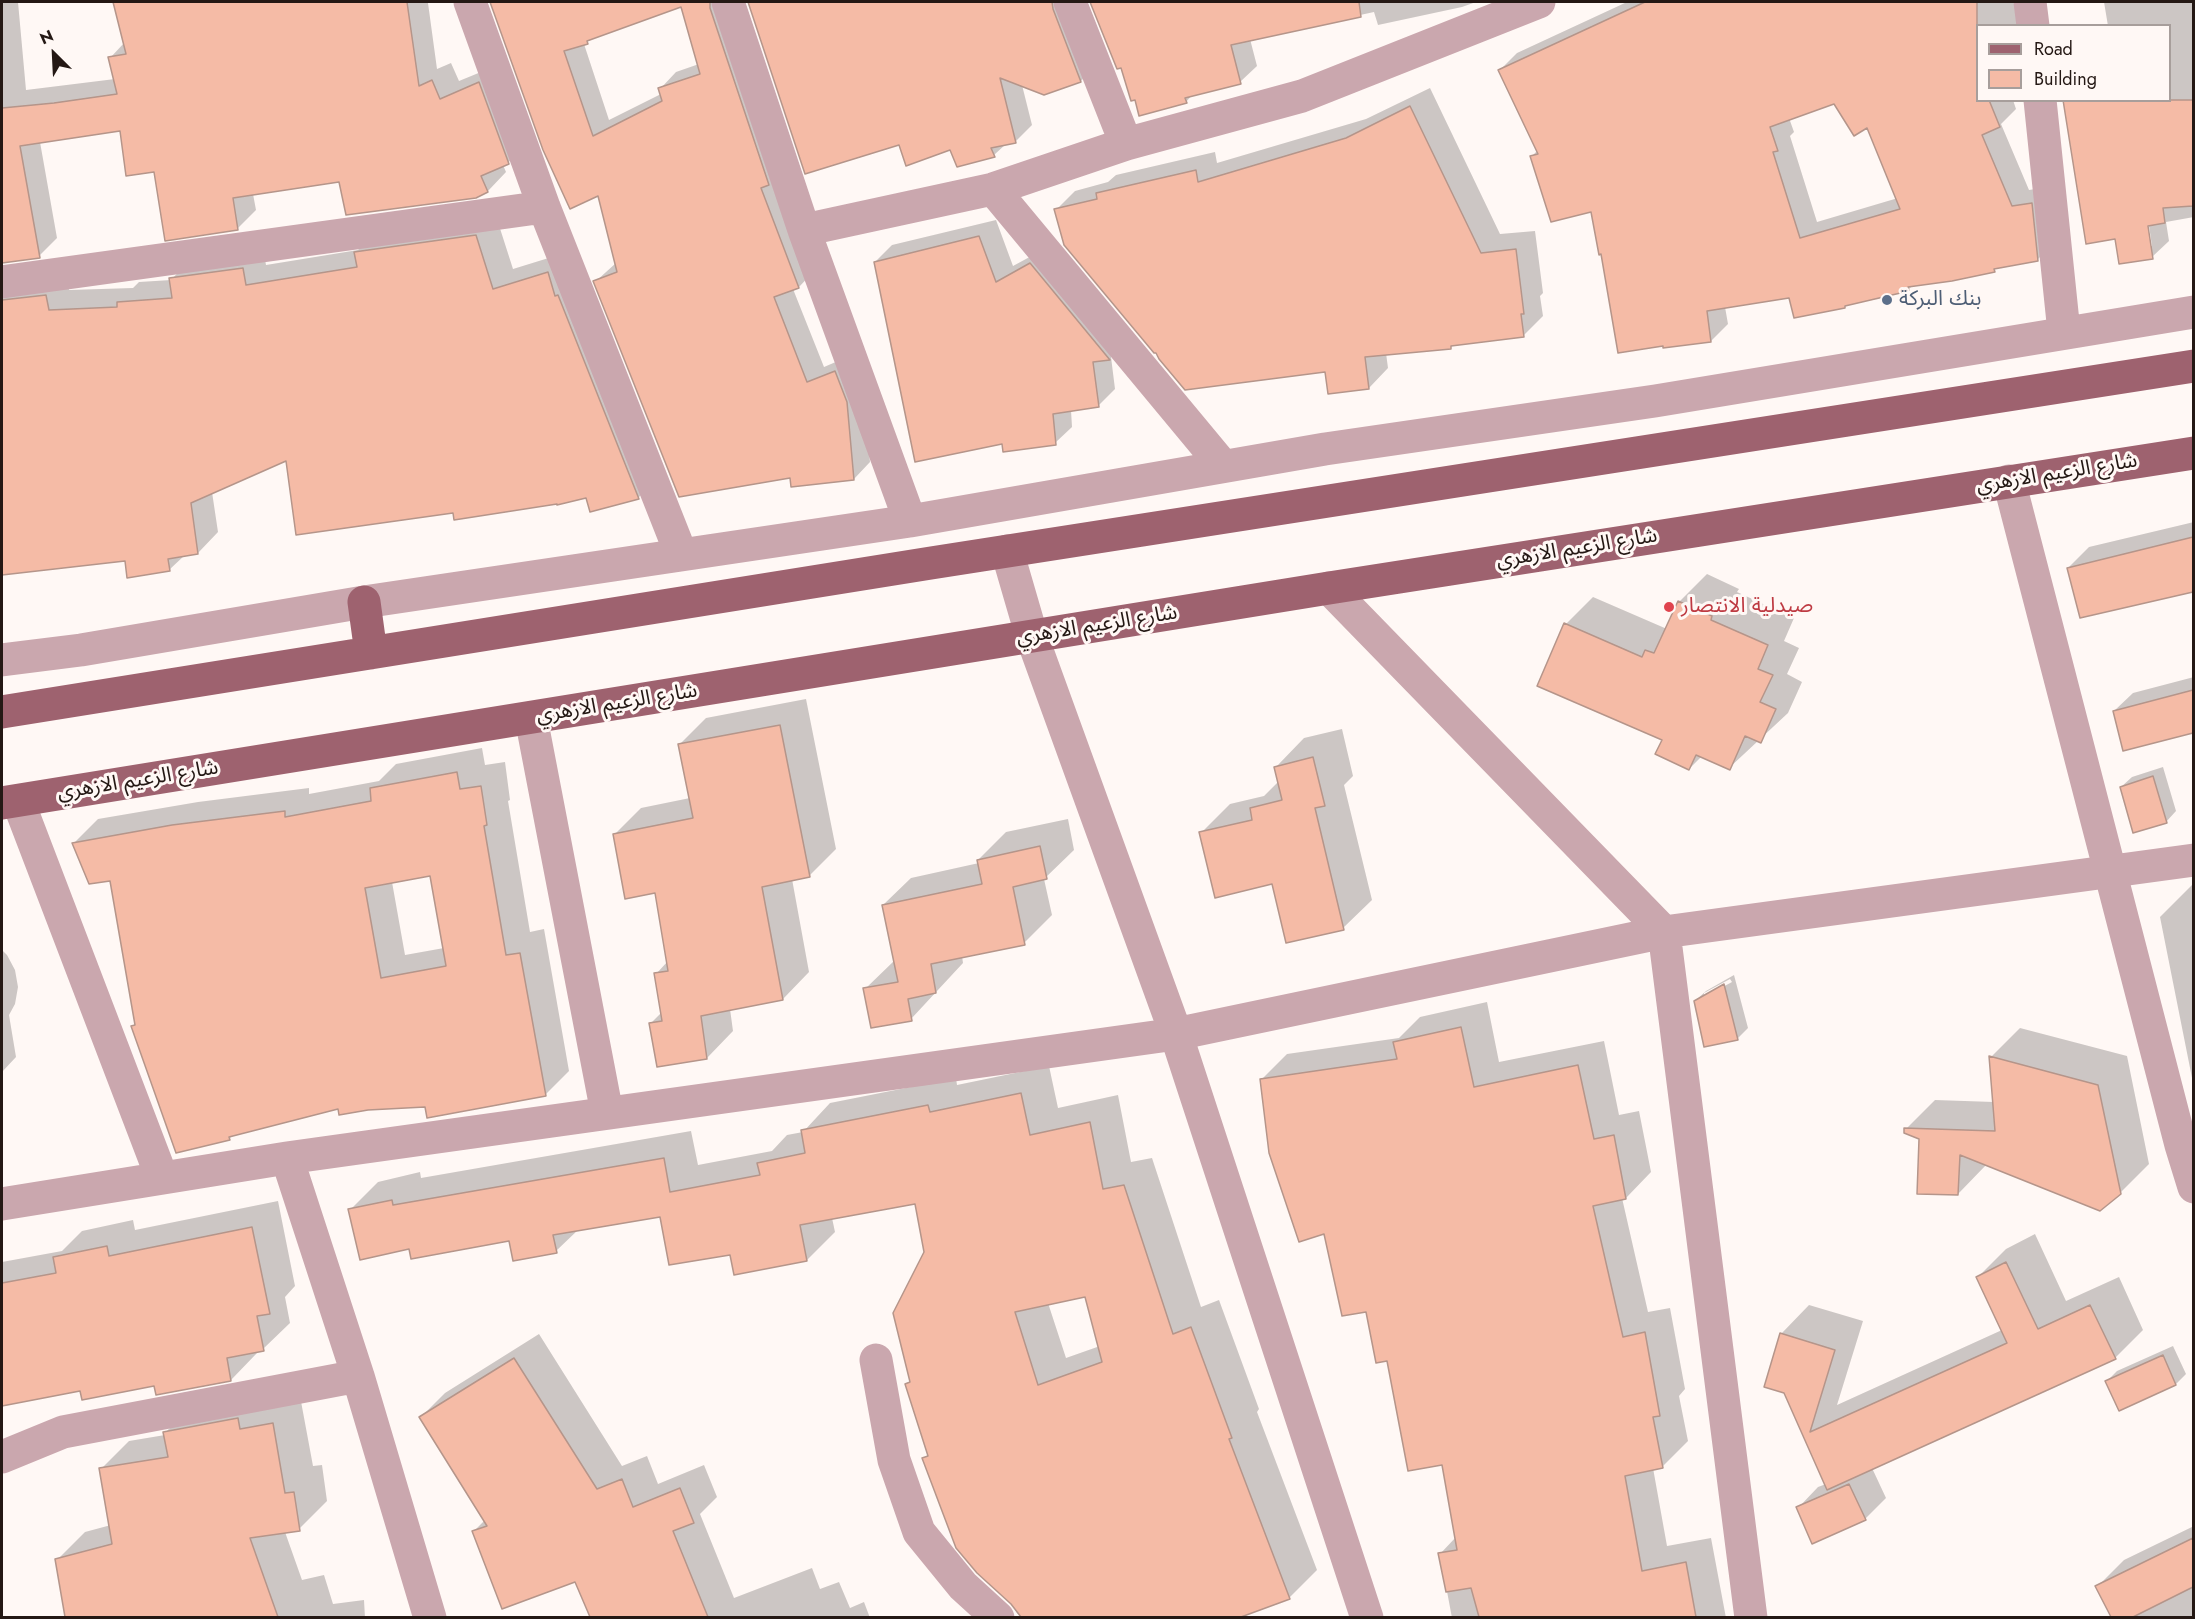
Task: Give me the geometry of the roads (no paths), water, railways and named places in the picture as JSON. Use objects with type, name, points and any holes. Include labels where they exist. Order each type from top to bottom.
[{"type":"main road","points":[[2,712],[1006,551],[2193,366]]},
{"type":"main road","name":"شارع الزعيم الازهري","points":[[10,802],[1329,588],[2193,453]]},
{"type":"main road","points":[[364,602],[371,653]]},
{"type":"street","points":[[470,2],[544,207],[681,554]]},
{"type":"street","points":[[728,2],[804,230],[910,521]]},
{"type":"street","points":[[1070,2],[1126,144]]},
{"type":"street","points":[[804,230],[993,189],[1126,144],[1302,96],[1539,2]]},
{"type":"street","points":[[2030,2],[2032,24]]},
{"type":"street","points":[[2040,102],[2064,332]]},
{"type":"street","points":[[993,189],[1223,466]]},
{"type":"street","points":[[2,282],[544,207]]},
{"type":"street","points":[[2,660],[81,650],[364,602],[910,521],[1325,449],[1655,401],[2193,312]]},
{"type":"street","points":[[2009,481],[2110,870],[2187,1149],[2193,1187]]},
{"type":"street","points":[[1006,551],[1032,637],[1176,1034],[1367,1617]]},
{"type":"street","points":[[1329,588],[1665,932],[1751,1617]]},
{"type":"street","points":[[531,718],[607,1113]]},
{"type":"street","points":[[10,802],[162,1178]]},
{"type":"street","points":[[2,1204],[287,1158],[1176,1034],[1665,932],[2193,860]]},
{"type":"street","points":[[287,1158],[358,1376],[430,1617]]},
{"type":"street","points":[[876,1360],[894,1460],[919,1532],[963,1586],[998,1617]]},
{"type":"street","points":[[2,1457],[63,1432],[358,1376]]},
{"type":"place","name":"بنك البركة","points":[[1887,300]]},
{"type":"place","name":"صيدلية الانتصار","points":[[1669,607]]}]
